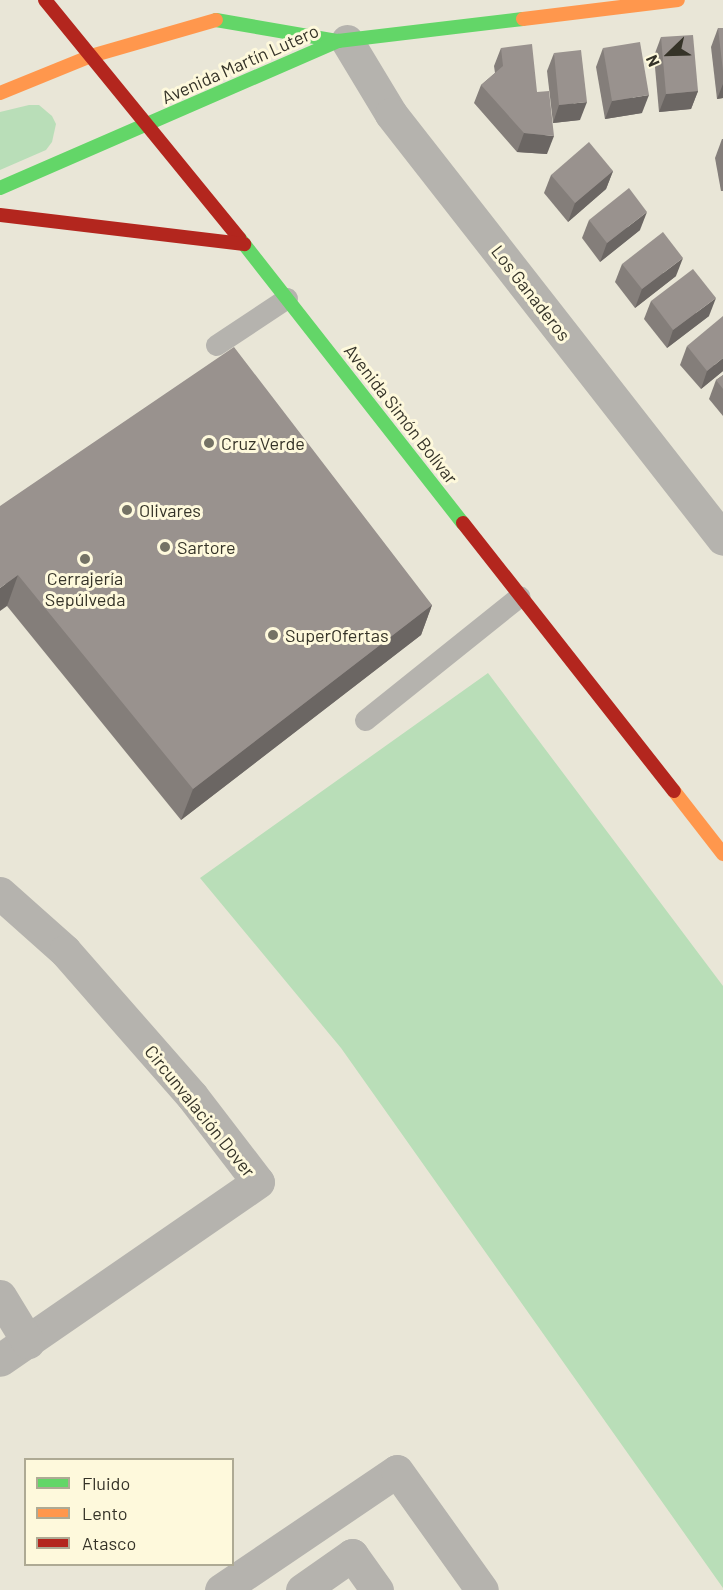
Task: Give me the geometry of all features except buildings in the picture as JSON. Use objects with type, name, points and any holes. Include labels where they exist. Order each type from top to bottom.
[{"type":"main road","name":"Avenida Simón Bolívar","points":[[45,0],[144,126],[287,298],[723,854]]},
{"type":"main road","points":[[342,41],[678,0]]},
{"type":"main road","name":"Avenida Martín Lutero","points":[[0,93],[91,56],[215,20],[342,41]]},
{"type":"main road","name":"Avenida Martín Lutero","points":[[0,188],[342,41]]},
{"type":"main road","points":[[0,215],[244,244]]},
{"type":"street","name":"Los Ganaderos","points":[[342,41],[391,114],[723,539]]},
{"type":"street","name":"Circunvalación Dover","points":[[0,893],[65,951],[192,1096],[258,1182],[0,1360]]},
{"type":"street","points":[[0,1296],[28,1342]]},
{"type":"street","points":[[221,1590],[327,1516],[397,1471],[482,1590]]},
{"type":"street","points":[[327,1516],[377,1590]]},
{"type":"street","points":[[302,1590],[352,1555]]},
{"type":"lane","points":[[216,345],[287,298]]},
{"type":"lane","points":[[365,720],[520,596]]},
{"type":"green space","points":[[39,105],[52,116],[56,124],[52,142],[46,150],[0,170],[0,112]]},
{"type":"green space","points":[[488,673],[723,986],[723,1588],[341,1048],[200,878]]},
{"type":"traffic: fast","points":[[216,20],[338,41],[523,19]]},
{"type":"traffic: fast","points":[[0,188],[338,41]]},
{"type":"traffic: fast","points":[[240,239],[463,523]]},
{"type":"traffic: slow","points":[[523,19],[678,0]]},
{"type":"traffic: slow","points":[[0,93],[91,56],[216,20]]},
{"type":"traffic: slow","points":[[674,791],[723,854]]},
{"type":"traffic: jam","points":[[45,0],[240,239]]},
{"type":"traffic: jam","points":[[0,215],[244,244]]},
{"type":"traffic: jam","points":[[463,523],[674,791]]},
{"type":"place","name":"Cruz Verde","points":[[209,443]]},
{"type":"place","name":"Olivares","points":[[127,510]]},
{"type":"place","name":"Sartore","points":[[165,547]]},
{"type":"place","name":"Cerrajería Sepúlveda","points":[[85,559]]},
{"type":"place","name":"SuperOfertas","points":[[273,635]]}]
